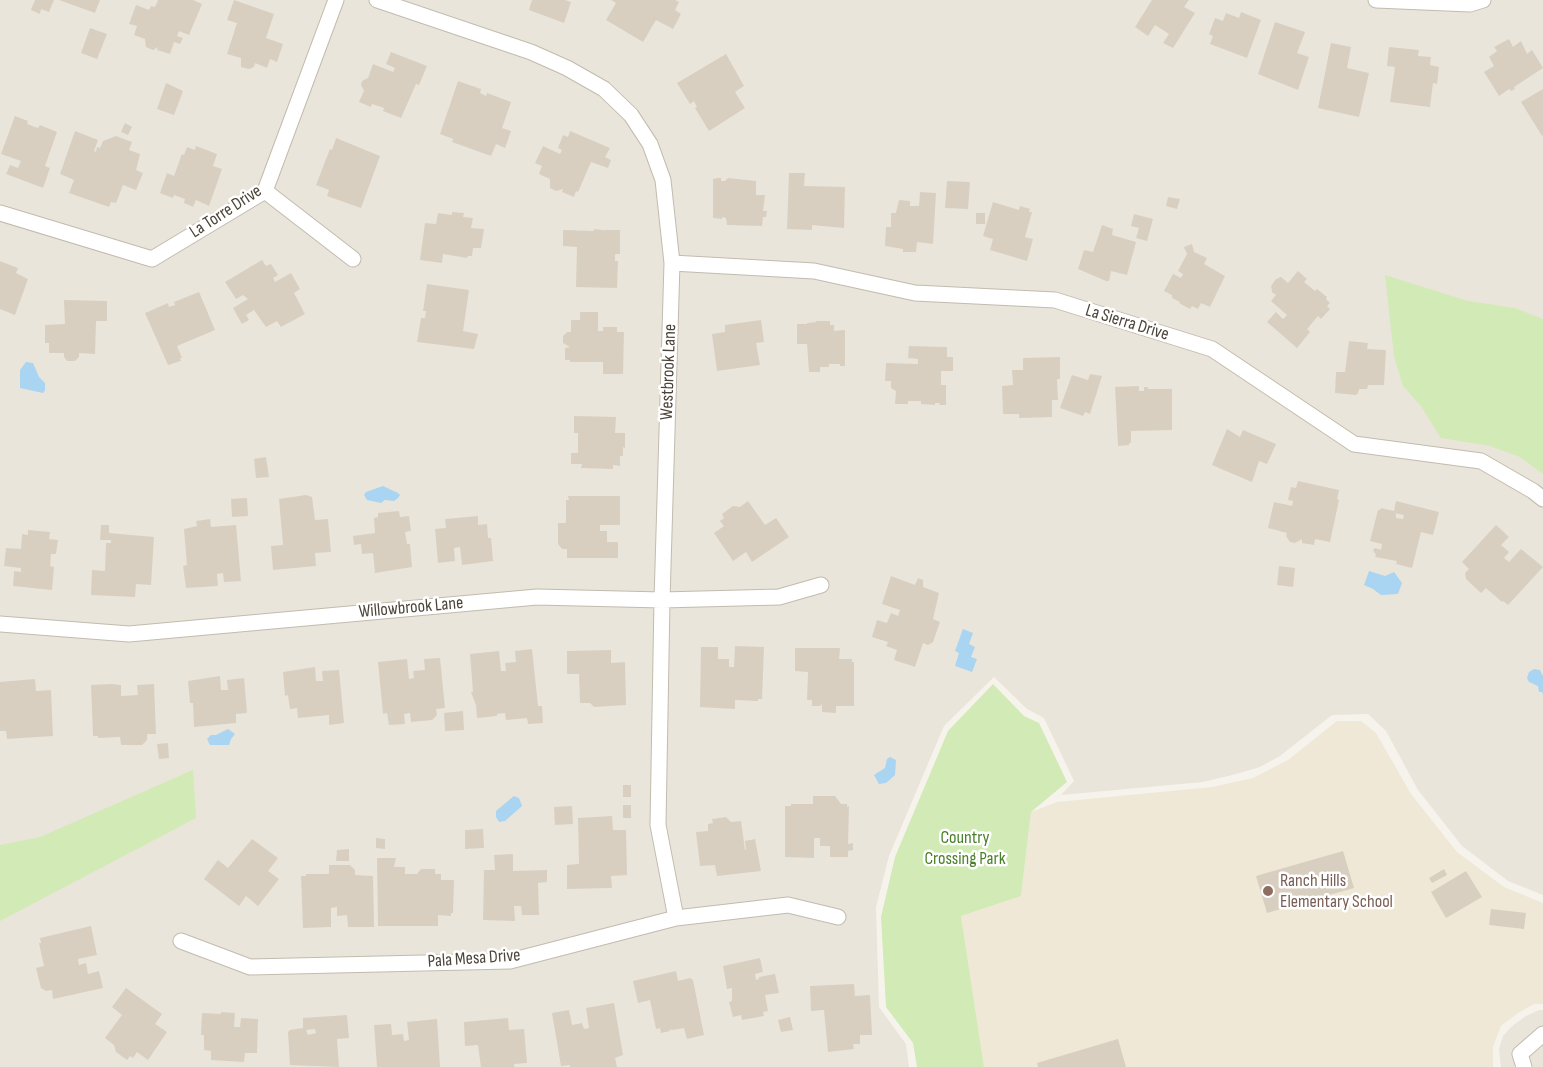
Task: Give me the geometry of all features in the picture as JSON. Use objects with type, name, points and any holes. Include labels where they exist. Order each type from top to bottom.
[{"type":"street","name":"La Torre Drive","points":[[0,213],[152,259],[265,191],[336,0]]},
{"type":"street","name":"Westbrook Lane","points":[[377,0],[531,52],[567,68],[604,89],[631,115],[650,144],[663,180],[672,263],[658,825],[676,918]]},
{"type":"street","points":[[1376,0],[1470,4],[1484,0]]},
{"type":"street","points":[[265,191],[353,259]]},
{"type":"street","name":"La Sierra Drive","points":[[672,263],[814,271],[915,293],[1055,300],[1212,349],[1354,444],[1481,461],[1543,499]]},
{"type":"street","name":"Willowbrook Lane","points":[[0,624],[129,633],[537,597],[662,600],[779,597],[821,585]]},
{"type":"street","name":"Pala Mesa Drive","points":[[181,941],[250,967],[510,961],[676,918],[788,905],[838,917]]},
{"type":"street","points":[[1522,1060],[1543,1035]]},
{"type":"shaded area","points":[[0,0],[1543,0],[1543,895],[1508,881],[1462,846],[1418,790],[1386,731],[1368,714],[1332,715],[1280,756],[1260,767],[1236,774],[1203,782],[1061,795],[1074,781],[1044,718],[1027,709],[994,677],[944,726],[889,856],[876,907],[879,1007],[906,1044],[909,1067],[0,1067]]},
{"type":"shaded area","name":"Ranch Hills Elementary School","points":[[1337,721],[1361,721],[1376,733],[1411,794],[1457,852],[1504,887],[1543,903],[1543,1004],[1534,1004],[1501,1026],[1493,1047],[1493,1067],[984,1067],[961,916],[1021,896],[1031,812],[1057,802],[1212,787],[1253,778],[1288,760]]},
{"type":"shaded area","points":[[1539,1010],[1543,1010],[1543,1067],[1501,1067],[1499,1049],[1503,1036],[1512,1026]]},
{"type":"green space","points":[[1385,275],[1468,301],[1515,308],[1543,319],[1543,474],[1520,457],[1490,446],[1441,438],[1421,406],[1403,386],[1394,356]]},
{"type":"green space","name":"Country Crossing Park","points":[[993,684],[1024,716],[1039,723],[1067,782],[1031,812],[1021,896],[961,916],[984,1067],[917,1067],[913,1043],[886,1007],[881,917],[895,857],[948,731]]},
{"type":"green space","points":[[193,770],[196,818],[0,921],[0,845],[40,837]]},
{"type":"water","points":[[26,362],[33,363],[39,377],[45,383],[43,393],[20,388],[20,370]]},
{"type":"water","points":[[383,486],[400,495],[394,501],[385,500],[381,503],[367,500],[364,495],[366,492]]},
{"type":"water","points":[[1369,571],[1385,576],[1394,572],[1402,583],[1398,594],[1381,595],[1364,585]]},
{"type":"water","points":[[963,629],[973,633],[969,644],[975,647],[971,657],[977,659],[972,672],[955,666],[959,653],[955,651]]},
{"type":"water","points":[[1534,669],[1540,670],[1543,676],[1543,695],[1539,692],[1538,686],[1529,682],[1527,678],[1529,672]]},
{"type":"water","points":[[228,729],[235,734],[229,745],[210,745],[207,739],[211,735]]},
{"type":"water","points":[[890,757],[896,760],[895,775],[886,783],[879,784],[874,775],[885,768],[887,759]]},
{"type":"water","points":[[514,796],[519,798],[522,806],[505,821],[499,822],[496,811]]},
{"type":"building","points":[[35,0],[54,0],[49,12],[41,9],[40,14],[31,10]]},
{"type":"building","points":[[59,0],[100,0],[95,13]]},
{"type":"building","points":[[158,0],[193,0],[202,4],[189,35],[179,31],[177,36],[183,38],[180,44],[174,42],[170,54],[157,50],[158,47],[153,50],[146,47],[145,39],[134,35],[137,26],[129,24],[136,5],[149,10],[151,6],[155,7]]},
{"type":"building","points":[[234,0],[274,14],[266,38],[283,44],[277,62],[270,59],[267,68],[255,63],[254,67],[249,69],[241,67],[241,58],[227,54],[237,23],[227,20]]},
{"type":"building","points":[[532,0],[571,2],[564,23],[529,10]]},
{"type":"building","points":[[611,0],[675,0],[679,2],[675,10],[681,14],[673,29],[656,20],[643,42],[606,20],[616,3]]},
{"type":"building","points":[[1152,0],[1189,0],[1184,7],[1195,13],[1173,48],[1163,43],[1169,34],[1155,25],[1148,36],[1135,27]]},
{"type":"building","points":[[1241,12],[1261,20],[1247,58],[1210,44],[1213,36],[1209,34],[1215,18],[1223,21],[1226,13],[1239,18]]},
{"type":"building","points":[[1275,22],[1305,32],[1297,53],[1309,57],[1298,90],[1258,74]]},
{"type":"building","points":[[90,28],[107,34],[97,59],[81,53]]},
{"type":"building","points":[[1509,39],[1513,47],[1521,41],[1527,54],[1532,50],[1543,68],[1514,87],[1515,89],[1511,91],[1509,89],[1499,96],[1484,72],[1494,66],[1489,57],[1497,51],[1494,47]]},
{"type":"building","points":[[1331,43],[1351,47],[1347,68],[1369,73],[1359,117],[1318,108]]},
{"type":"building","points":[[1389,47],[1419,50],[1418,56],[1431,57],[1430,65],[1439,67],[1437,84],[1433,83],[1430,107],[1390,102],[1395,67],[1387,66]]},
{"type":"building","points":[[391,52],[427,66],[401,118],[383,111],[384,108],[372,104],[371,107],[359,102],[364,91],[362,81],[368,78],[373,64],[393,72],[395,68],[386,64]]},
{"type":"building","points":[[726,54],[744,86],[735,92],[745,108],[709,131],[695,108],[697,107],[694,101],[690,104],[677,83]]},
{"type":"building","points":[[458,81],[481,89],[480,93],[486,96],[487,93],[511,102],[502,128],[511,131],[505,148],[496,144],[491,156],[452,142],[453,139],[440,134]]},
{"type":"building","points":[[166,83],[183,91],[174,115],[157,109]]},
{"type":"building","points":[[1543,89],[1543,135],[1542,136],[1521,102]]},
{"type":"building","points":[[15,116],[28,121],[27,124],[38,128],[40,125],[57,132],[45,166],[50,168],[43,188],[6,174],[10,165],[18,168],[21,161],[1,154]]},
{"type":"building","points":[[125,123],[132,127],[128,135],[121,132]]},
{"type":"building","points":[[75,131],[98,140],[94,151],[96,152],[97,147],[100,148],[103,141],[116,136],[132,142],[129,150],[140,154],[136,170],[143,173],[136,190],[123,185],[116,203],[111,202],[109,207],[69,193],[74,180],[60,174]]},
{"type":"building","points":[[570,131],[610,148],[605,157],[611,160],[608,168],[591,162],[574,197],[562,192],[563,189],[556,191],[550,188],[550,179],[539,174],[542,166],[535,163],[543,146],[560,154],[562,150],[558,148],[563,135],[568,137]]},
{"type":"building","points":[[336,138],[380,156],[361,208],[327,196],[329,190],[316,185]]},
{"type":"building","points":[[196,146],[217,154],[213,166],[222,169],[209,206],[196,200],[193,207],[184,203],[185,199],[174,195],[173,198],[160,193],[167,173],[174,176],[187,147],[195,150]]},
{"type":"building","points":[[789,173],[805,173],[804,186],[845,187],[844,228],[812,225],[812,230],[787,229]]},
{"type":"building","points":[[721,178],[721,181],[728,178],[756,181],[756,195],[765,195],[763,211],[767,211],[766,217],[763,217],[762,226],[727,225],[726,218],[713,218],[713,179]]},
{"type":"building","points":[[947,181],[970,182],[968,209],[945,208]]},
{"type":"building","points":[[920,192],[936,193],[933,244],[917,242],[916,252],[903,252],[903,249],[885,246],[886,227],[891,227],[891,213],[896,213],[899,200],[910,201],[910,206],[919,206]]},
{"type":"building","points":[[1168,197],[1180,199],[1177,209],[1166,206]]},
{"type":"building","points":[[993,202],[1019,210],[1020,206],[1032,212],[1025,237],[1033,239],[1027,261],[990,250],[993,239],[983,236]]},
{"type":"building","points":[[452,212],[464,213],[463,217],[473,218],[471,228],[484,229],[481,248],[473,248],[472,256],[467,258],[443,254],[442,263],[420,260],[425,223],[436,224],[438,213],[452,215]]},
{"type":"building","points":[[976,213],[985,213],[985,224],[976,224]]},
{"type":"building","points":[[1134,214],[1153,219],[1147,241],[1136,238],[1139,228],[1131,226]]},
{"type":"building","points":[[1102,225],[1113,229],[1112,235],[1136,242],[1127,275],[1111,271],[1109,281],[1078,269],[1084,250],[1093,252]]},
{"type":"building","points":[[594,229],[620,230],[620,254],[615,254],[615,261],[618,261],[617,288],[576,287],[577,247],[563,246],[563,230],[594,231]]},
{"type":"building","points":[[1192,244],[1194,252],[1207,258],[1204,264],[1225,276],[1210,307],[1201,303],[1198,309],[1192,306],[1190,309],[1164,291],[1173,274],[1181,278],[1183,274],[1178,271],[1187,254],[1184,247]]},
{"type":"building","points":[[262,260],[266,266],[271,264],[278,275],[273,278],[275,282],[291,273],[300,289],[294,293],[305,314],[281,327],[277,321],[266,327],[254,310],[246,315],[249,320],[242,324],[233,308],[248,299],[243,295],[236,299],[225,282]]},
{"type":"building","points":[[0,261],[18,268],[16,273],[28,279],[15,315],[0,309]]},
{"type":"building","points":[[1298,271],[1307,279],[1304,282],[1327,297],[1330,303],[1327,306],[1330,309],[1321,319],[1318,316],[1307,329],[1310,332],[1297,348],[1267,322],[1276,312],[1283,319],[1287,315],[1271,301],[1276,295],[1272,292],[1271,286],[1276,279],[1281,277],[1288,283]]},
{"type":"building","points":[[427,284],[469,290],[463,331],[478,334],[474,349],[417,342],[421,318],[425,318],[426,311],[423,311]]},
{"type":"building","points":[[199,292],[215,330],[177,346],[181,361],[168,365],[145,313],[168,303],[169,307],[175,305],[174,302]]},
{"type":"building","points":[[64,300],[107,301],[107,321],[96,321],[95,354],[79,353],[75,361],[67,361],[64,353],[49,353],[49,343],[45,343],[45,325],[65,324]]},
{"type":"building","points":[[580,312],[598,312],[598,331],[603,331],[603,327],[617,327],[617,332],[624,332],[623,374],[603,374],[603,362],[565,360],[565,348],[570,347],[563,343],[563,336],[571,332],[571,320],[580,320]]},
{"type":"building","points":[[761,320],[764,342],[756,343],[760,365],[717,371],[712,334],[725,332],[725,325]]},
{"type":"building","points":[[830,321],[830,325],[834,325],[834,331],[845,330],[845,366],[829,364],[829,367],[820,367],[820,372],[809,372],[807,344],[797,344],[797,324]]},
{"type":"building","points":[[1349,341],[1368,343],[1367,349],[1386,350],[1384,385],[1368,385],[1367,389],[1359,389],[1356,395],[1335,393],[1336,372],[1345,372]]},
{"type":"building","points":[[909,346],[947,347],[947,357],[953,357],[953,371],[941,371],[941,385],[946,385],[946,405],[921,404],[921,401],[895,404],[896,391],[891,388],[891,381],[885,381],[886,363],[918,364],[918,359],[908,358]]},
{"type":"building","points":[[1060,357],[1060,379],[1057,379],[1058,400],[1052,400],[1052,417],[1019,418],[1019,414],[1003,414],[1002,386],[1013,385],[1012,370],[1023,370],[1023,358]]},
{"type":"building","points":[[1090,374],[1102,376],[1090,414],[1085,412],[1083,416],[1060,408],[1072,375],[1088,380]]},
{"type":"building","points":[[1139,386],[1139,391],[1144,391],[1144,387],[1172,389],[1172,430],[1131,431],[1131,443],[1118,446],[1115,387]]},
{"type":"building","points":[[574,416],[616,417],[615,433],[625,433],[625,448],[623,447],[623,456],[620,456],[620,466],[613,465],[613,469],[581,468],[582,464],[571,464],[571,453],[578,453],[578,433],[574,433]]},
{"type":"building","points":[[1227,429],[1240,437],[1243,430],[1276,444],[1267,464],[1259,461],[1252,482],[1212,465]]},
{"type":"building","points":[[266,457],[269,477],[256,478],[254,459]]},
{"type":"building","points":[[1298,481],[1339,490],[1330,542],[1315,539],[1314,545],[1302,543],[1302,539],[1295,543],[1290,542],[1286,536],[1287,533],[1268,528],[1274,502],[1292,506],[1293,501],[1288,500],[1291,487],[1296,488]]},
{"type":"building","points":[[306,495],[312,497],[315,520],[328,519],[331,552],[315,553],[316,566],[273,570],[271,546],[283,545],[279,499]]},
{"type":"building","points":[[568,496],[620,496],[620,525],[600,525],[600,531],[607,531],[607,542],[618,542],[618,558],[567,558],[567,549],[562,549],[558,544],[558,523],[566,523]]},
{"type":"building","points":[[247,498],[248,516],[232,517],[231,499]]},
{"type":"building","points":[[748,501],[765,525],[776,518],[789,537],[752,562],[746,552],[733,561],[714,533],[724,526],[720,521],[724,518],[722,514],[733,506],[740,507]]},
{"type":"building","points":[[1396,501],[1439,512],[1433,535],[1421,532],[1412,568],[1396,564],[1397,561],[1375,557],[1373,550],[1375,548],[1381,550],[1382,544],[1370,541],[1378,510],[1381,508],[1394,511]],"holes":[[[1394,513],[1404,515],[1403,519],[1396,518]]]},
{"type":"building","points":[[399,511],[400,517],[409,516],[411,531],[405,532],[407,544],[410,544],[412,567],[375,573],[373,553],[362,554],[361,544],[354,545],[353,536],[375,533],[374,518],[378,517],[378,513]]},
{"type":"building","points":[[478,516],[478,525],[487,524],[493,561],[462,565],[460,547],[454,548],[455,561],[438,563],[435,529],[446,528],[445,519]]},
{"type":"building","points":[[210,519],[211,527],[236,525],[241,581],[224,582],[223,573],[217,574],[218,586],[186,588],[183,566],[187,565],[184,529],[197,526],[196,521]]},
{"type":"building","points":[[101,525],[109,525],[109,533],[154,537],[151,585],[136,584],[135,597],[91,595],[92,570],[105,571],[106,543],[111,543],[111,540],[100,540]]},
{"type":"building","points":[[1496,525],[1509,537],[1501,545],[1509,552],[1504,558],[1509,562],[1521,549],[1543,567],[1508,605],[1486,588],[1481,593],[1466,579],[1465,573],[1469,569],[1462,562]]},
{"type":"building","points":[[28,530],[50,532],[49,539],[58,540],[56,554],[51,554],[50,566],[54,567],[52,590],[13,586],[14,571],[21,572],[21,568],[4,566],[6,548],[21,549],[22,534],[28,535]]},
{"type":"building","points":[[1279,566],[1295,568],[1293,587],[1277,585]]},
{"type":"building","points":[[891,576],[915,585],[918,578],[923,580],[923,587],[939,593],[933,619],[940,622],[933,642],[928,645],[923,643],[915,667],[894,660],[897,650],[886,646],[888,642],[872,637],[877,620],[887,623],[891,613],[898,616],[900,610],[882,604]]},
{"type":"building","points":[[735,646],[764,647],[762,699],[758,701],[735,700],[735,709],[700,707],[701,647],[718,647],[718,659],[729,659],[729,667],[734,667]]},
{"type":"building","points":[[795,648],[840,648],[839,659],[852,659],[854,662],[854,706],[836,706],[836,713],[822,712],[822,704],[812,706],[812,700],[807,700],[808,672],[795,671]]},
{"type":"building","points":[[532,649],[538,706],[542,706],[543,723],[528,724],[527,718],[506,720],[505,713],[477,718],[476,705],[471,692],[473,692],[470,654],[499,651],[501,671],[506,671],[505,663],[516,662],[515,651]]},
{"type":"building","points":[[611,650],[611,663],[625,662],[626,705],[594,707],[590,703],[580,703],[579,674],[567,674],[567,651]]},
{"type":"building","points":[[440,658],[445,708],[436,709],[437,715],[432,720],[411,722],[410,713],[404,714],[405,724],[389,725],[387,713],[383,714],[378,662],[407,659],[409,679],[414,678],[413,671],[425,670],[424,659]]},
{"type":"building","points":[[315,667],[316,681],[323,681],[322,671],[339,670],[344,723],[329,725],[329,715],[298,718],[297,708],[290,709],[288,695],[285,696],[283,672]]},
{"type":"building","points":[[220,676],[221,690],[228,690],[227,680],[244,678],[247,713],[236,714],[236,723],[194,727],[193,703],[190,703],[188,681]]},
{"type":"building","points":[[35,679],[36,691],[51,690],[53,736],[7,739],[6,731],[0,731],[0,682]]},
{"type":"building","points":[[154,684],[156,734],[147,734],[147,740],[142,745],[121,745],[120,737],[98,738],[98,736],[93,736],[91,685],[121,685],[121,696],[138,695],[137,685]]},
{"type":"building","points":[[463,711],[464,730],[445,731],[444,713]]},
{"type":"building","points":[[168,743],[169,758],[159,759],[157,744]]},
{"type":"building","points":[[623,785],[631,785],[631,797],[623,797]]},
{"type":"building","points":[[813,796],[835,796],[841,804],[849,806],[848,844],[853,843],[853,850],[848,851],[848,857],[830,857],[830,846],[820,846],[820,838],[814,838],[814,858],[785,857],[785,806],[813,804]]},
{"type":"building","points":[[623,805],[631,805],[631,818],[623,818]]},
{"type":"building","points":[[572,806],[573,824],[555,825],[554,807]]},
{"type":"building","points":[[612,816],[613,830],[626,830],[627,875],[611,876],[612,888],[567,889],[567,865],[579,864],[578,818]]},
{"type":"building","points":[[726,817],[731,822],[741,821],[745,850],[745,841],[755,839],[761,871],[717,876],[715,865],[700,866],[696,832],[708,831],[708,824],[713,823],[712,819]]},
{"type":"building","points":[[483,829],[484,848],[465,849],[465,830]]},
{"type":"building","points":[[376,838],[385,839],[385,849],[376,848]]},
{"type":"building","points":[[252,839],[278,858],[268,871],[279,879],[258,906],[246,896],[239,906],[204,879],[218,860],[228,868]]},
{"type":"building","points":[[349,849],[349,861],[336,861],[337,850]]},
{"type":"building","points":[[1343,851],[1354,888],[1267,913],[1256,876]]},
{"type":"building","points":[[513,854],[513,871],[547,870],[547,882],[538,883],[539,915],[522,915],[521,906],[514,906],[515,921],[483,920],[484,870],[495,870],[494,855]]},
{"type":"building","points":[[377,858],[396,858],[394,867],[405,867],[405,874],[417,874],[421,869],[435,869],[435,874],[441,874],[441,880],[454,880],[451,916],[438,915],[438,926],[378,926]]},
{"type":"building","points":[[329,865],[350,865],[355,870],[355,875],[373,876],[374,927],[348,927],[347,915],[337,916],[337,907],[331,908],[331,927],[303,928],[301,876],[329,874]]},
{"type":"building","points":[[1444,869],[1447,875],[1432,883],[1429,878]]},
{"type":"building","points":[[1466,871],[1482,897],[1446,918],[1431,892]]},
{"type":"building","points":[[1491,909],[1526,913],[1524,929],[1489,925]]},
{"type":"building","points":[[91,926],[97,955],[78,959],[79,965],[86,963],[88,974],[99,971],[103,988],[53,999],[52,990],[46,991],[41,988],[36,968],[44,966],[40,938]]},
{"type":"building","points":[[760,958],[763,972],[755,974],[756,980],[759,977],[775,974],[779,993],[765,995],[768,1011],[763,1012],[764,1016],[742,1020],[741,1015],[733,1017],[729,1002],[732,1001],[732,988],[727,989],[723,966]]},
{"type":"building","points":[[676,971],[678,981],[690,978],[693,980],[704,1035],[687,1039],[684,1028],[669,1029],[670,1031],[661,1033],[660,1028],[656,1029],[650,1000],[638,1003],[633,981]]},
{"type":"building","points":[[854,984],[855,996],[870,995],[872,1035],[860,1035],[860,1044],[853,1044],[854,1049],[828,1052],[824,1010],[811,1011],[810,986]]},
{"type":"building","points":[[126,988],[162,1014],[155,1024],[167,1032],[148,1060],[137,1052],[133,1058],[130,1056],[127,1060],[116,1052],[114,1045],[105,1038],[122,1015],[112,1007]]},
{"type":"building","points":[[614,1003],[623,1055],[615,1058],[617,1067],[561,1066],[552,1013],[569,1010],[572,1025],[582,1023],[584,1029],[589,1028],[586,1008]]},
{"type":"building","points":[[221,1012],[235,1013],[234,1027],[240,1027],[241,1018],[258,1019],[257,1053],[245,1053],[244,1062],[211,1060],[211,1051],[204,1050],[204,1035],[201,1035],[202,1013],[221,1014]]},
{"type":"building","points":[[347,1015],[349,1038],[337,1039],[339,1067],[290,1065],[288,1032],[303,1028],[303,1018]],"holes":[[[315,1029],[316,1033],[308,1035],[306,1030]]]},
{"type":"building","points":[[790,1017],[793,1030],[781,1032],[778,1020]]},
{"type":"building","points":[[508,1018],[509,1030],[524,1029],[527,1063],[514,1064],[514,1067],[481,1067],[478,1045],[465,1046],[464,1022]]},
{"type":"building","points":[[437,1019],[440,1067],[377,1067],[374,1025],[391,1024],[392,1035],[403,1034],[404,1041],[409,1040],[407,1022]]},
{"type":"building","points":[[1118,1039],[1126,1067],[1038,1067],[1037,1063]]},
{"type":"place","name":"Ranch Hills Elementary School","points":[[1268,891]]}]
